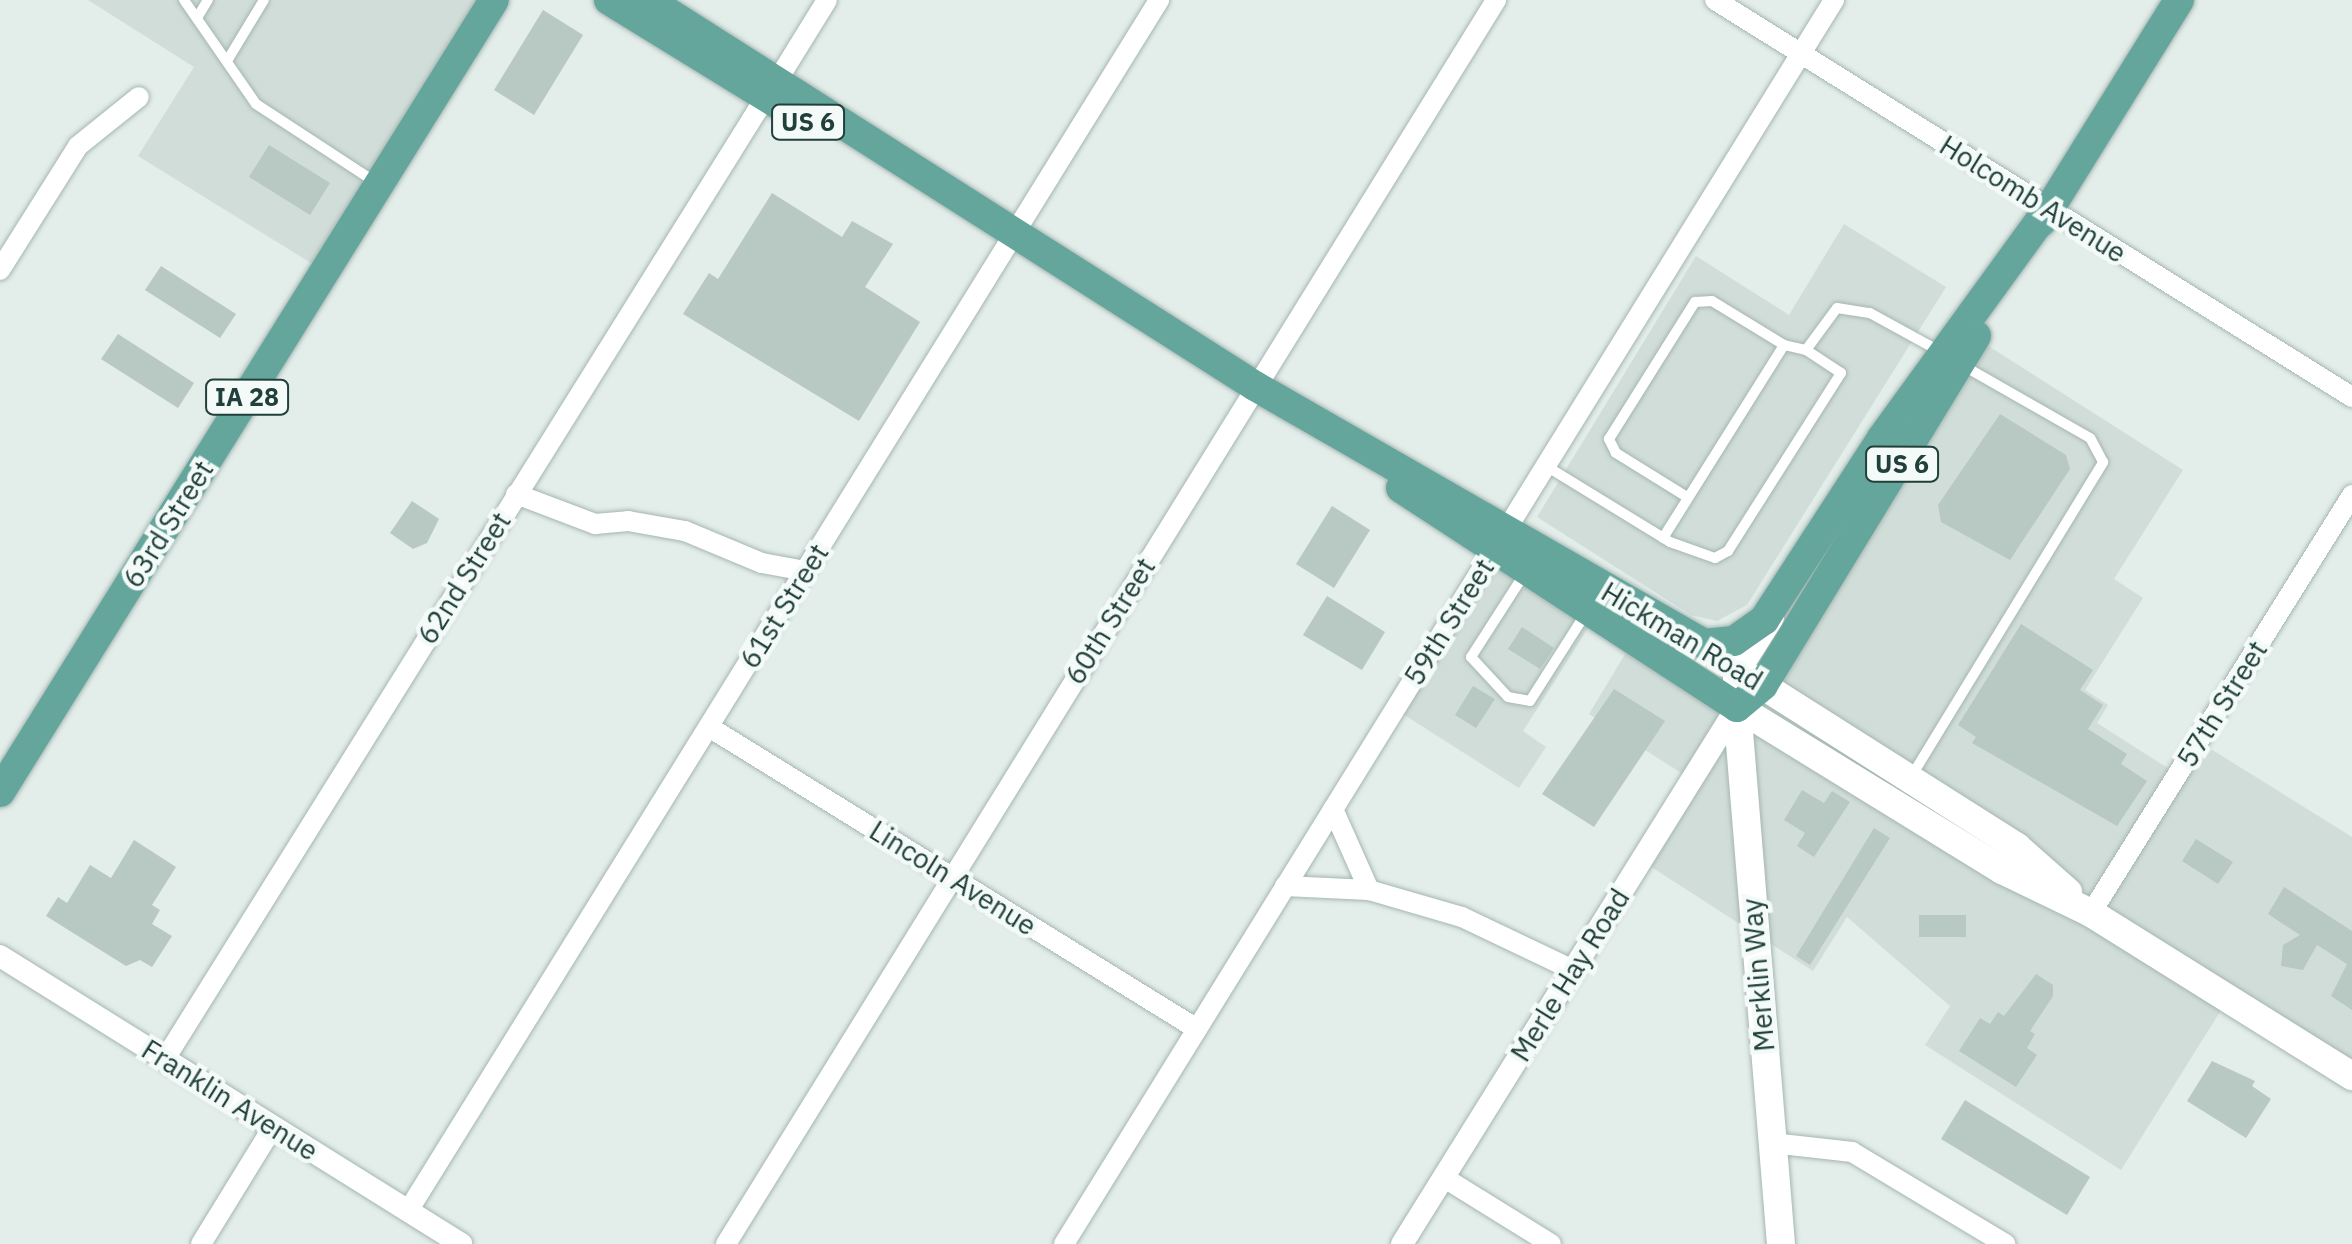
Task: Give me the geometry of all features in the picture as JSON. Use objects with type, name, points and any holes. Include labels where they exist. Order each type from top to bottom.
[{"type":"main road","name":"63rd Street","points":[[0,792],[494,0]]},
{"type":"main road","name":"Hickman Road","points":[[608,0],[771,90],[1012,235],[1500,540],[1684,638],[1763,685],[2018,847],[2091,913]]},
{"type":"main road","name":"Hickman Road","points":[[648,0],[771,90]]},
{"type":"main road","name":"Merle Hay Road","points":[[1737,706],[1763,685],[1952,358],[2179,0]]},
{"type":"main road","name":"Merle Hay Road","points":[[1737,669],[1782,598],[1952,358]]},
{"type":"main road","name":"Hickman Road","points":[[1500,540],[1525,573],[2002,870],[2091,913],[2352,1076]]},
{"type":"main road","name":"US 6","points":[[1684,638],[1734,641],[1782,598]]},
{"type":"main road","points":[[1737,669],[1737,706]]},
{"type":"main road","name":"Merklin Way","points":[[1737,706],[1781,1244]]},
{"type":"street","name":"62nd Street","points":[[165,1059],[827,0]]},
{"type":"street","name":"61st Street","points":[[408,1212],[1159,0]]},
{"type":"street","name":"60th Street","points":[[726,1244],[1496,0]]},
{"type":"street","name":"Holcomb Avenue","points":[[1715,0],[2352,398]]},
{"type":"street","name":"59th Street","points":[[1064,1244],[1834,0]]},
{"type":"street","points":[[0,270],[78,146],[139,97]]},
{"type":"street","points":[[516,494],[595,524],[628,521],[685,531],[762,563],[805,571]]},
{"type":"street","name":"57th Street","points":[[2091,913],[2352,495]]},
{"type":"street","name":"Merle Hay Road","points":[[1402,1244],[1737,706]]},
{"type":"street","name":"Lincoln Avenue","points":[[709,727],[1197,1028]]},
{"type":"street","points":[[1333,808],[1369,890]]},
{"type":"street","points":[[1285,886],[1369,890],[1462,918],[1573,970]]},
{"type":"street","name":"Franklin Avenue","points":[[0,956],[460,1244]]},
{"type":"street","points":[[201,1244],[274,1127]]},
{"type":"street","points":[[1772,1142],[1852,1152],[2005,1244]]},
{"type":"street","points":[[1443,1178],[1551,1244]]},
{"type":"lane","points":[[184,0],[256,104],[378,184]]},
{"type":"lane","points":[[197,18],[208,0]]},
{"type":"lane","points":[[226,62],[264,0]]},
{"type":"lane","points":[[1546,466],[1663,538],[1702,557],[1728,551],[1841,372],[1806,350],[1784,345],[1712,302],[1695,302],[1609,439],[1616,453],[1687,497]]},
{"type":"lane","points":[[1806,350],[1837,308],[1847,306],[1952,358],[2006,393],[2090,438],[2103,462],[1910,778]]},
{"type":"lane","points":[[1663,538],[1784,345]]},
{"type":"lane","points":[[1525,573],[1472,657],[1508,697],[1530,701],[1587,612]]},
{"type":"shaded area","points":[[88,0],[494,0],[324,271],[138,156],[194,67]]},
{"type":"shaded area","points":[[1844,224],[1946,287],[1747,605],[1717,621],[1691,615],[1537,517],[1696,256],[1789,315]]},
{"type":"shaded area","points":[[1976,338],[2183,470],[2114,579],[2143,598],[2085,690],[2108,705],[2097,723],[2177,774],[2198,741],[2352,837],[2352,1076],[2228,999],[2121,1170],[1925,1045],[1950,1006],[1847,917],[1813,971],[1642,861],[1692,780],[1589,714],[1633,641],[2087,910],[1763,685]]},
{"type":"shaded area","points":[[1492,552],[1595,617],[1523,731],[1546,747],[1519,788],[1395,709]]},
{"type":"building","points":[[543,10],[583,35],[534,115],[494,90]]},
{"type":"building","points":[[269,145],[330,183],[310,215],[249,177]]},
{"type":"building","points":[[772,193],[842,237],[852,221],[893,244],[865,287],[920,322],[859,421],[683,314],[709,273],[718,279]]},
{"type":"building","points":[[161,266],[236,314],[220,338],[145,290]]},
{"type":"building","points":[[118,334],[194,383],[178,408],[101,359]]},
{"type":"building","points":[[2000,414],[2066,455],[2070,469],[2010,560],[1941,522],[1938,505]]},
{"type":"building","points":[[412,501],[439,519],[427,543],[413,549],[390,533]]},
{"type":"building","points":[[1332,506],[1370,530],[1334,588],[1296,564]]},
{"type":"building","points":[[1327,596],[1385,632],[1362,670],[1303,635]]},
{"type":"building","points":[[2021,624],[2093,670],[2080,690],[2103,705],[2088,729],[2127,754],[2121,764],[2147,781],[2117,826],[1972,743],[1976,737],[1958,725]]},
{"type":"building","points":[[1522,627],[1554,648],[1540,669],[1508,649]]},
{"type":"building","points":[[1473,686],[1495,699],[1476,728],[1455,715]]},
{"type":"building","points":[[1614,689],[1665,721],[1594,827],[1542,794]]},
{"type":"building","points":[[1802,790],[1824,803],[1832,791],[1850,802],[1814,857],[1797,846],[1805,833],[1784,820]]},
{"type":"building","points":[[1874,828],[1890,838],[1810,965],[1796,956]]},
{"type":"building","points":[[2196,839],[2233,862],[2218,884],[2182,861]]},
{"type":"building","points":[[134,840],[176,867],[152,905],[160,910],[152,924],[172,936],[152,967],[140,960],[126,966],[46,916],[58,897],[67,903],[90,865],[111,878]]},
{"type":"building","points":[[2284,887],[2352,931],[2352,1010],[2331,996],[2347,964],[2317,945],[2303,970],[2281,966],[2283,945],[2300,935],[2268,914]]},
{"type":"building","points":[[1919,915],[1966,915],[1966,937],[1919,937]]},
{"type":"building","points":[[2036,974],[2053,985],[2053,996],[2030,1031],[2035,1034],[2027,1048],[2037,1055],[2016,1087],[1959,1051],[1980,1018],[1990,1024],[1998,1012],[2004,1016]]},
{"type":"building","points":[[2212,1061],[2255,1081],[2252,1086],[2271,1099],[2246,1138],[2187,1101]]},
{"type":"building","points":[[1965,1100],[2090,1177],[2067,1215],[1941,1139]]}]
